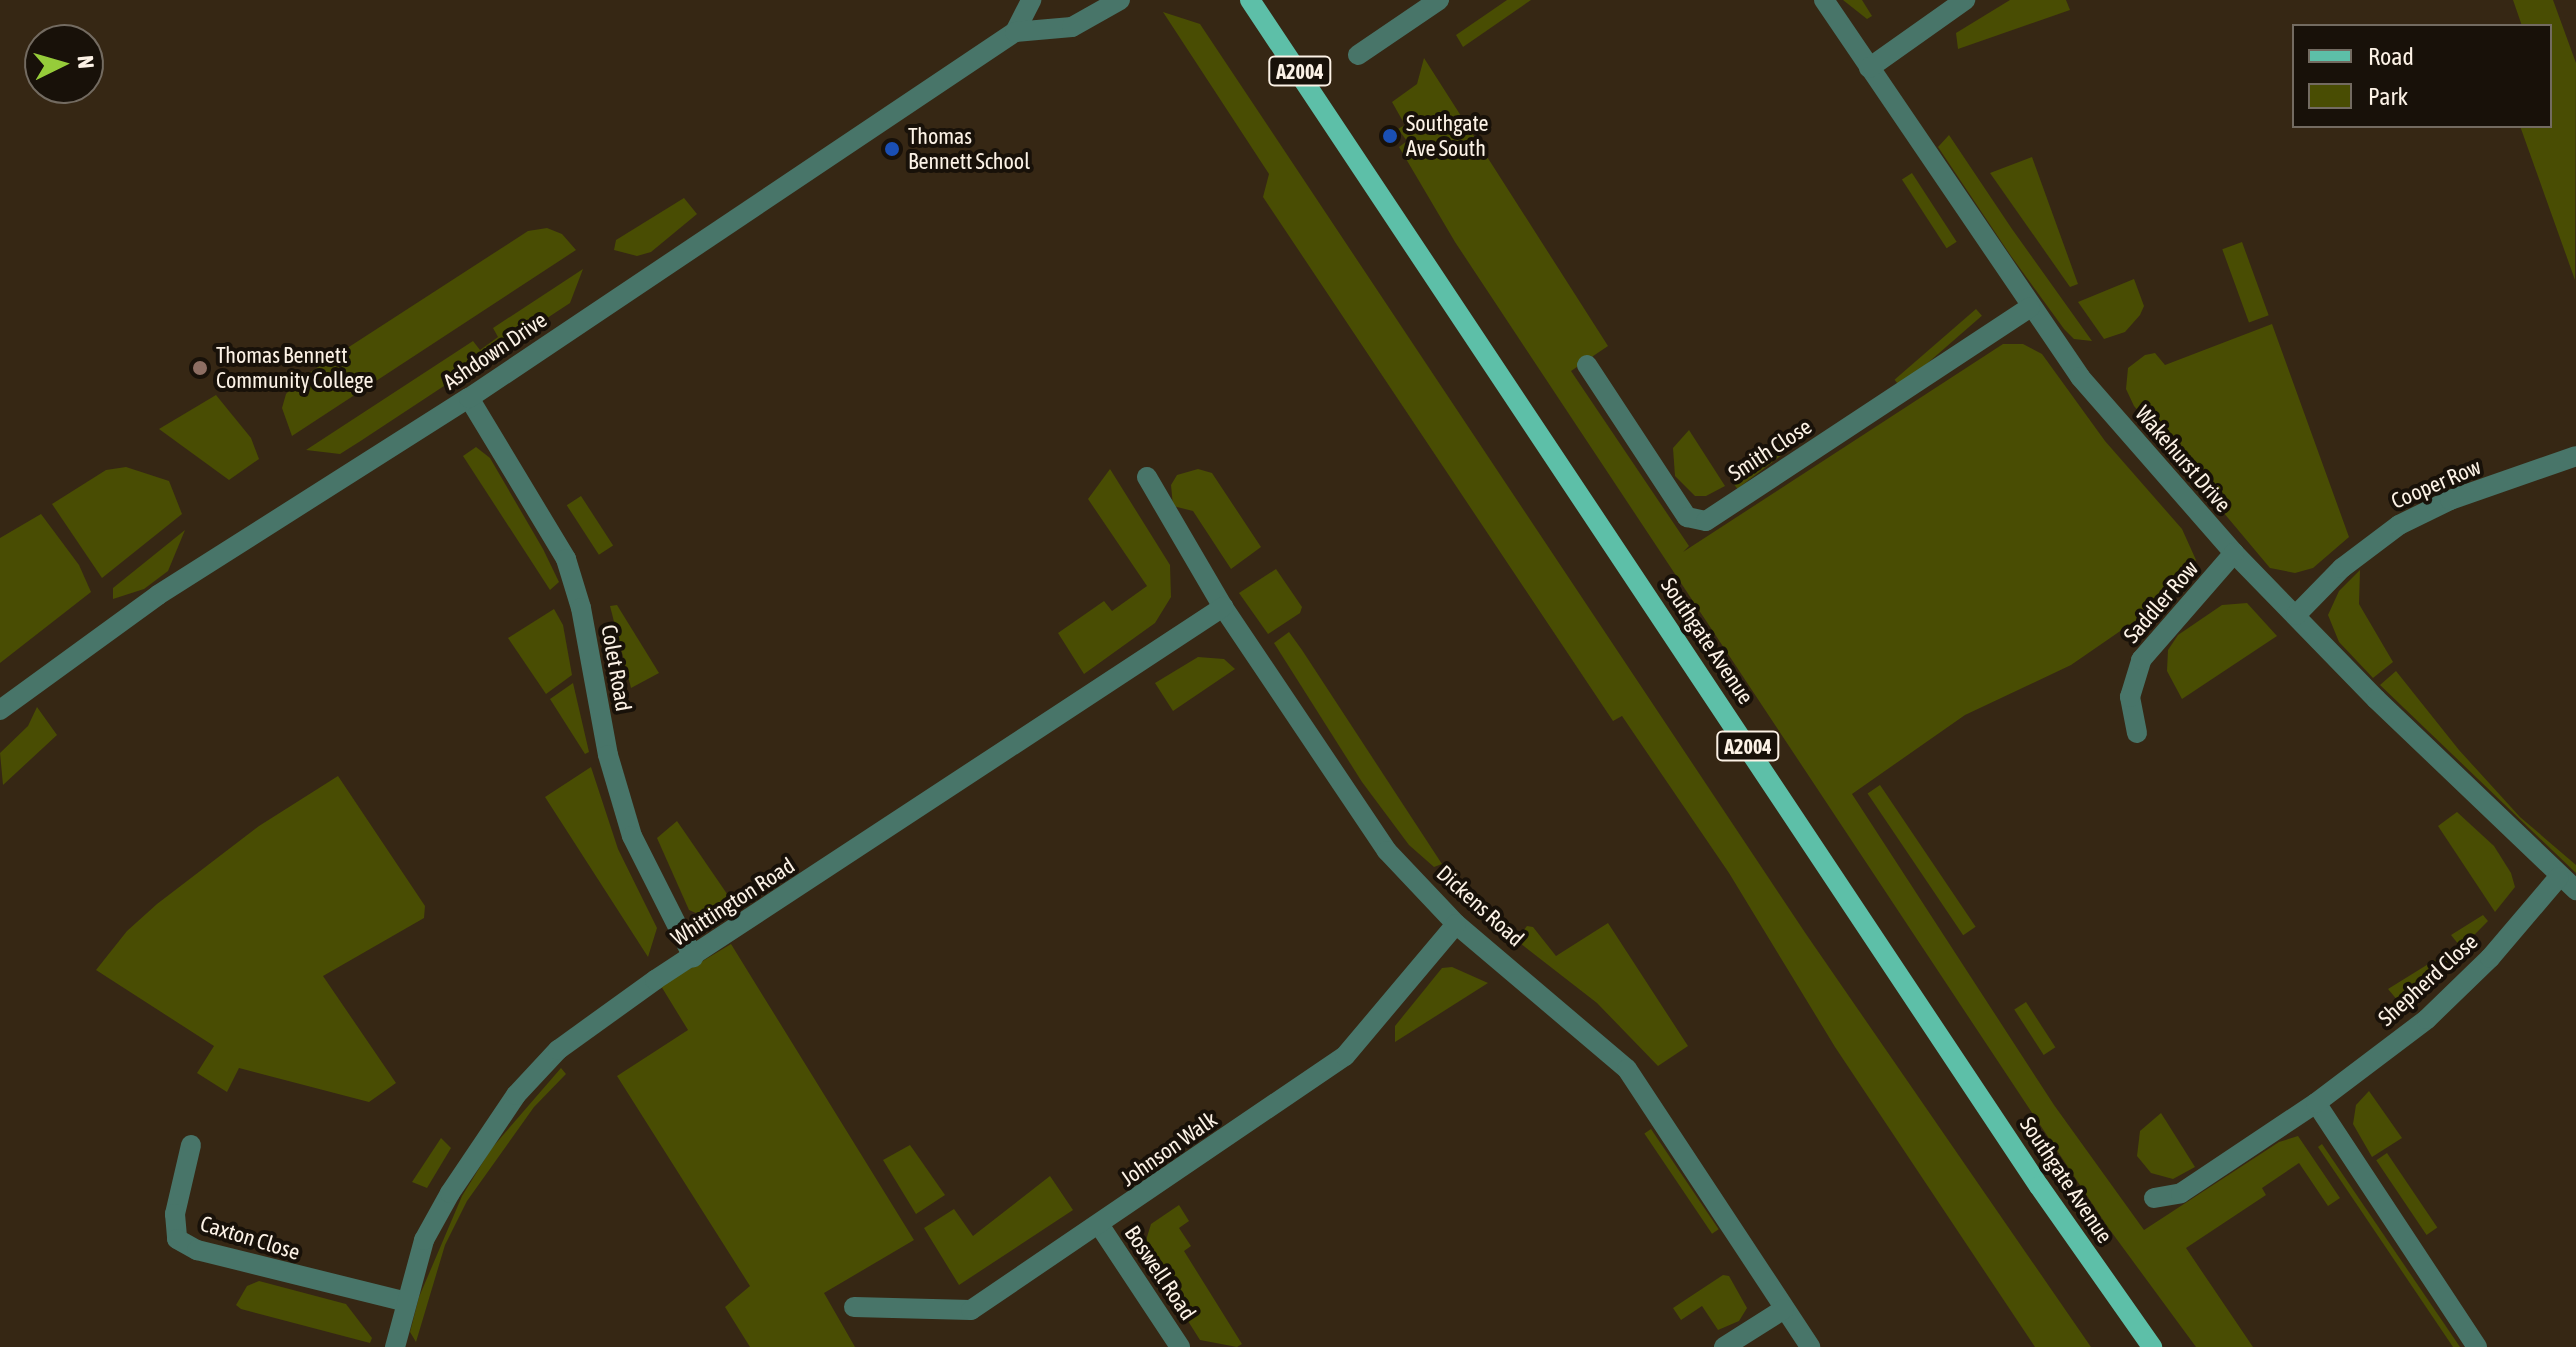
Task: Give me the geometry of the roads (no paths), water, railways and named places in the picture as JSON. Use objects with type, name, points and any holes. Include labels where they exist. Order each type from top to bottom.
[{"type":"main road","name":"Southgate Avenue","points":[[1250,0],[2039,1186],[2152,1347]]},
{"type":"street","name":"Ashdown Drive","points":[[1015,32],[1031,0]]},
{"type":"street","name":"Ashdown Drive","points":[[0,710],[158,595],[469,398],[1015,32],[1072,27],[1120,0]]},
{"type":"street","points":[[1358,55],[1439,0]]},
{"type":"street","name":"Wakehurst Drive","points":[[1824,0],[2080,377],[2234,553],[2559,877],[2576,890]]},
{"type":"street","points":[[1869,68],[1965,0]]},
{"type":"street","name":"Smith Close","points":[[1587,365],[1687,517],[1697,522],[1726,508],[2030,307]]},
{"type":"street","name":"Colet Road","points":[[469,398],[566,559],[581,608],[608,755],[632,836],[693,957]]},
{"type":"street","name":"Cooper Row","points":[[2296,615],[2342,568],[2399,525],[2450,500],[2576,456]]},
{"type":"street","name":"Dickens Road","points":[[1147,477],[1223,607],[1387,851],[1456,924],[1627,1069],[1810,1347]]},
{"type":"street","name":"Saddler Row","points":[[2137,733],[2130,697],[2141,660],[2234,553]]},
{"type":"street","name":"Whittington Road","points":[[395,1347],[403,1301],[424,1240],[443,1205],[516,1095],[558,1050],[693,957],[1223,607]]},
{"type":"street","name":"Shepherd Close","points":[[2154,1198],[2181,1193],[2316,1103],[2427,1019],[2490,958],[2559,877]]},
{"type":"street","name":"Johnson Walk","points":[[854,1307],[971,1310],[1100,1226],[1345,1056],[1456,924]]},
{"type":"street","points":[[2316,1103],[2477,1347]]},
{"type":"street","name":"Caxton Close","points":[[191,1145],[175,1214],[177,1239],[197,1250],[403,1301]]},
{"type":"street","name":"Boswell Road","points":[[1100,1226],[1180,1347]]},
{"type":"street","points":[[1724,1347],[1784,1309]]},
{"type":"place","name":"Southgate Ave South","points":[[1390,136]]},
{"type":"place","name":"Thomas Bennett School","points":[[892,149]]},
{"type":"place","name":"Thomas Bennett Community College","points":[[200,368]]}]
